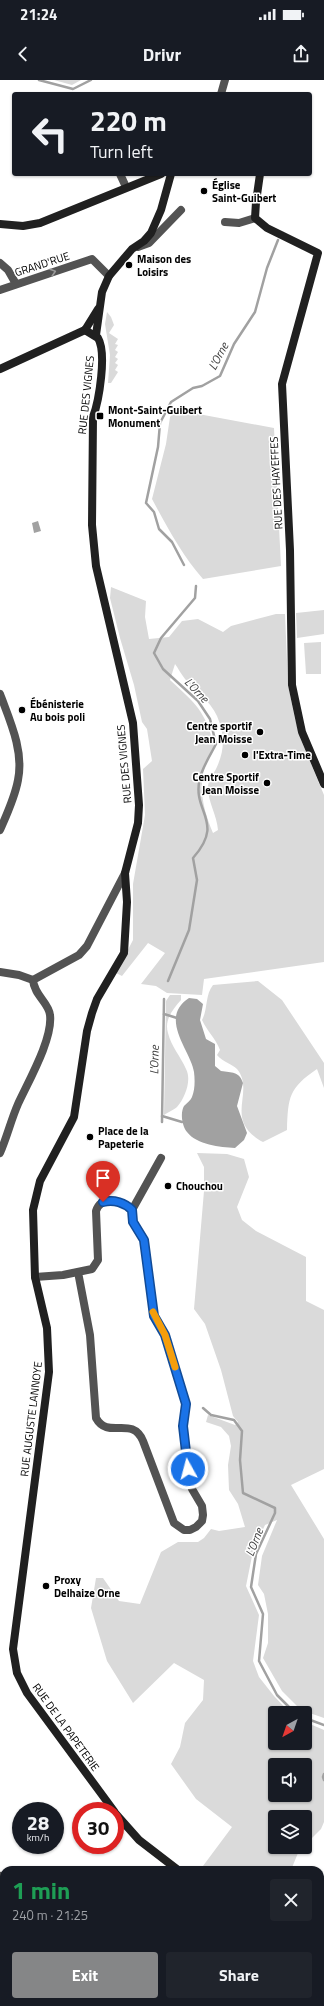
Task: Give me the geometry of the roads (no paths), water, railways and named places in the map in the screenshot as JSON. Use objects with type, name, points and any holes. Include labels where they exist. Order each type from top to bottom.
[{"type":"street","points":[[222,92],[225,80]]},
{"type":"street","points":[[121,176],[126,187]]},
{"type":"street","points":[[0,224],[23,226],[40,223],[156,176]]},
{"type":"street","points":[[85,330],[96,335],[102,292],[109,276],[132,249],[144,241],[155,225],[170,176]]},
{"type":"street","points":[[225,222],[239,223],[255,218],[260,176]]},
{"type":"street","points":[[132,249],[149,243],[181,210]]},
{"type":"street","name":"RUE DES HAYEFFES","points":[[255,218],[267,228],[321,254],[282,384],[290,550],[292,685],[302,732],[324,784]]},
{"type":"street","name":"GRAND'RUE","points":[[0,290],[92,259],[109,276]]},
{"type":"street","points":[[0,263],[8,270],[16,284]]},
{"type":"street","points":[[0,368],[85,330],[100,307]]},
{"type":"street","name":"RUE DES VIGNES","points":[[33,980],[79,955],[87,946],[125,873],[138,823],[138,784],[133,723],[112,642],[95,559],[92,525],[93,417],[97,406],[102,351],[100,341],[96,335]]},
{"type":"street","points":[[0,694],[17,742],[20,766],[16,789],[0,830]]},
{"type":"street","name":"RUE AUGUSTE LANNOYE","points":[[28,1532],[49,1372],[47,1328],[35,1277],[33,1220],[36,1192],[40,1181],[74,1117],[87,1031],[92,1013],[97,999],[124,953],[127,909],[125,873]]},
{"type":"street","points":[[0,972],[19,975],[33,980],[37,994],[49,1010],[49,1028],[38,1061],[18,1105],[0,1153]]},
{"type":"street","points":[[78,1272],[90,1335],[96,1418],[102,1425],[108,1428],[130,1428],[138,1431],[174,1523],[184,1530],[194,1529],[202,1521],[203,1511],[192,1489],[190,1480],[183,1426],[186,1404],[165,1335],[154,1316],[144,1240],[133,1222],[132,1210],[137,1204],[162,1158]]},
{"type":"street","points":[[35,1277],[91,1270],[97,1263],[96,1211],[100,1204],[113,1201],[132,1210]]},
{"type":"street","name":"RUE DE LA PAPETERIE","points":[[28,1532],[13,1642],[16,1669],[22,1686],[32,1701],[107,1802]]},
{"type":"street","name":"RUE DE LA PAPETERIE","points":[[124,1823],[139,1840],[173,1866]]},
{"type":"waterway","name":"L'Orne","points":[[39,80],[73,89],[91,80]]},
{"type":"waterway","name":"L'Orne","points":[[184,565],[172,542],[159,529],[154,512],[146,503],[158,447],[160,423],[171,402],[193,388],[202,386],[220,376],[234,344],[255,312],[267,268],[278,240]]},
{"type":"waterway","name":"L'Orne","points":[[168,981],[189,930],[197,880],[193,858],[207,835],[206,817],[198,790],[201,774],[216,744],[210,719],[198,701],[163,669],[154,653],[161,638],[195,598],[196,586]]},
{"type":"waterway","name":"L'Orne","points":[[162,1122],[164,999]]},
{"type":"waterway","points":[[164,1014],[177,1018]]},
{"type":"waterway","points":[[162,1116],[182,1122]]},
{"type":"waterway","name":"L'Orne","points":[[203,1408],[211,1415],[234,1420],[242,1431],[240,1460],[243,1493],[275,1508],[275,1513],[256,1554],[251,1587],[263,1614],[259,1661],[277,1695],[288,1706]]},
{"type":"waterway","name":"L'Orne","points":[[312,1721],[324,1725]]},
{"type":"waterway","name":"L'Orne","points":[[324,1774],[324,1780]]},
{"type":"place","name":"Église Saint-Guibert","points":[[204,191]]},
{"type":"place","name":"Maison des Loisirs","points":[[129,265]]},
{"type":"place","name":"Mont-Saint-Guibert Monument","points":[[100,416]]},
{"type":"place","name":"Ébénisterie Au bois poli","points":[[22,710]]},
{"type":"place","name":"Centre sportif Jean Moisse","points":[[260,732]]},
{"type":"place","name":"l'Extra-Time","points":[[245,755]]},
{"type":"place","name":"Centre Sportif Jean Moisse","points":[[267,783]]},
{"type":"place","name":"Place de la Papeterie","points":[[90,1137]]},
{"type":"place","name":"Chouchou","points":[[168,1186]]},
{"type":"place","name":"Proxy Delhaize Orne","points":[[46,1586]]}]
